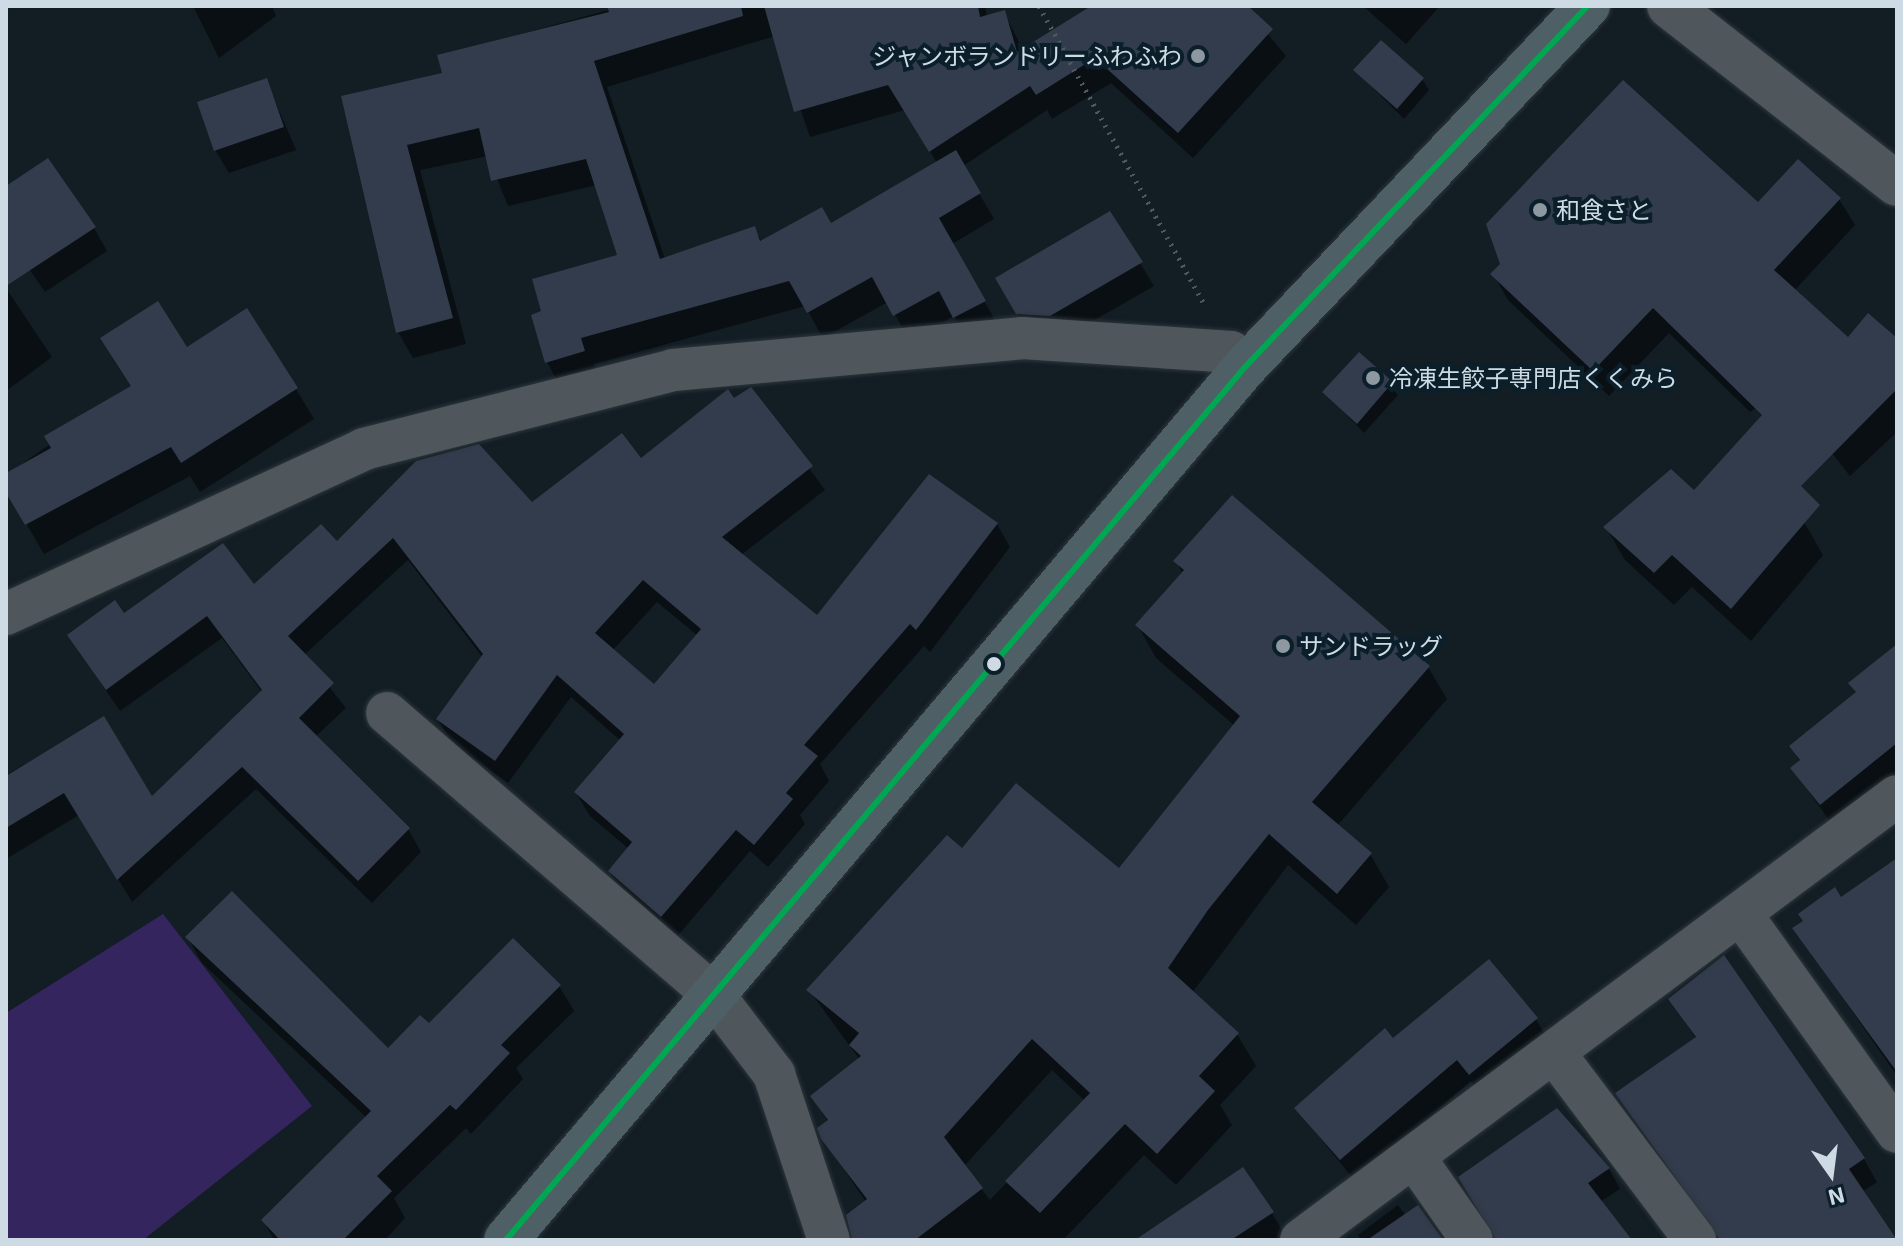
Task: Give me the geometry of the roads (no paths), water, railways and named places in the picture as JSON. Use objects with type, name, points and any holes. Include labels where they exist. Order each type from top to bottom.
[{"type":"main road","points":[[506,1240],[1238,359],[1588,6]]},
{"type":"street","points":[[1669,6],[1897,184]]},
{"type":"street","points":[[6,614],[364,449],[673,370],[1022,338],[1238,359]]},
{"type":"street","points":[[387,713],[713,994],[774,1074],[829,1240]]},
{"type":"street","points":[[1301,1240],[1555,1054],[1897,796]]},
{"type":"street","points":[[1741,914],[1897,1132]]},
{"type":"street","points":[[1555,1054],[1695,1240]]},
{"type":"street","points":[[1414,1157],[1472,1240]]},
{"type":"place","name":"ジャンボランドリーふわふわ","points":[[1198,56]]},
{"type":"place","name":"和食さと","points":[[1540,210]]},
{"type":"place","name":"冷凍生餃子専門店くくみら","points":[[1373,378]]},
{"type":"place","name":"サンドラッグ","points":[[1283,646]]}]
